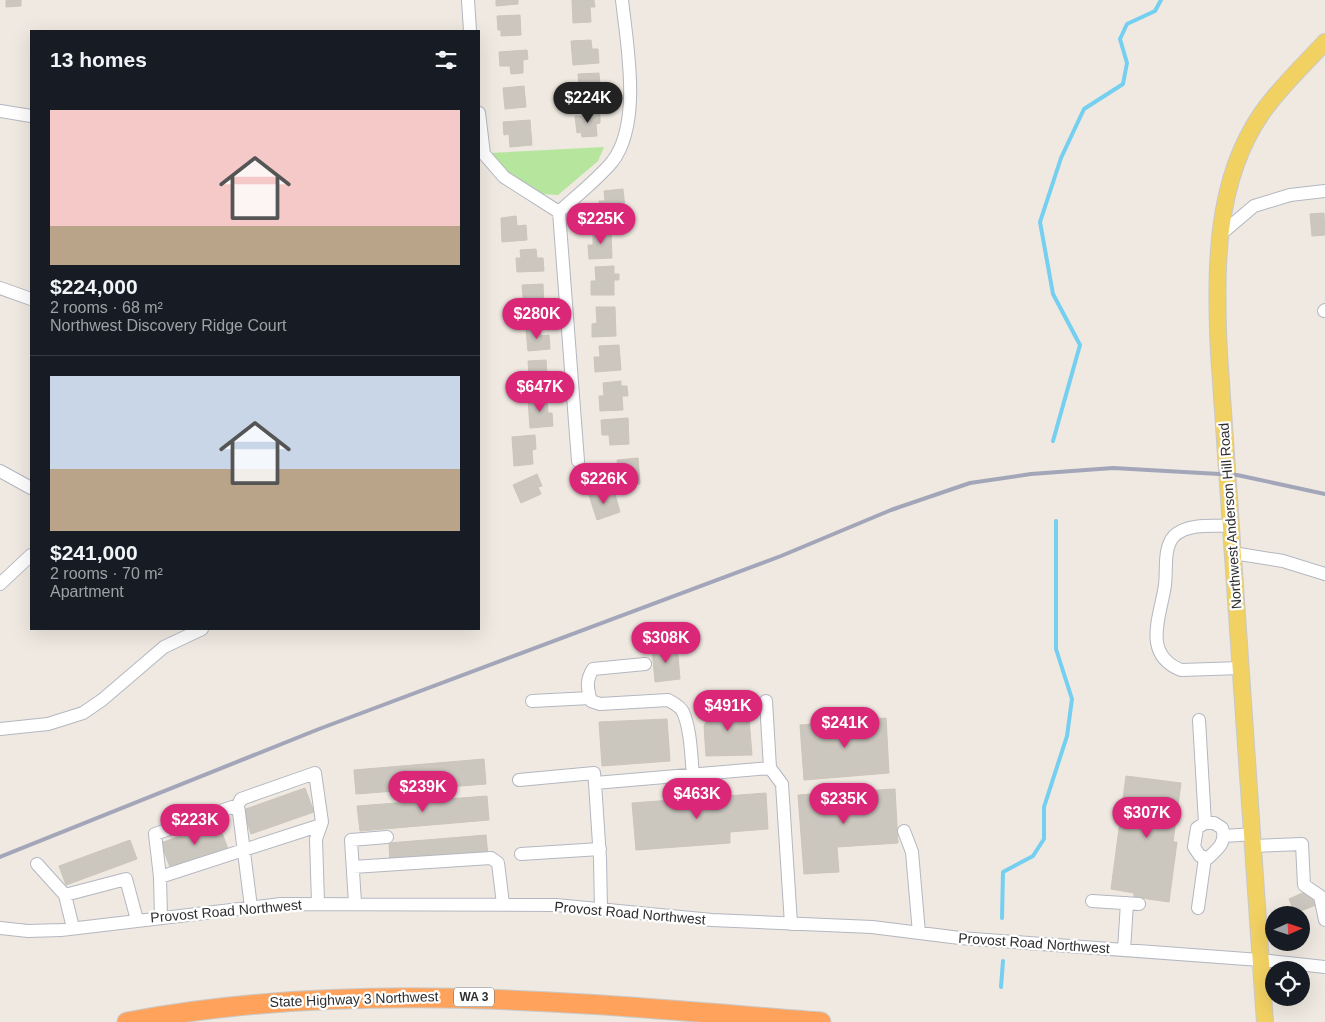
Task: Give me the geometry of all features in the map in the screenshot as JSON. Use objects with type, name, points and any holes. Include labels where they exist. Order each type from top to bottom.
[{"type":"highway","name":"State Highway 3 Northwest","points":[[127,1022],[191,1010],[264,1002],[423,996],[510,998],[821,1022]]},
{"type":"main road","name":"Northwest Anderson Hill Road","points":[[1265,1022],[1230,526],[1217,308],[1221,234],[1232,176],[1245,142],[1270,103],[1325,42]]},
{"type":"street","points":[[468,0],[470,30]]},
{"type":"street","points":[[559,212],[613,161],[628,129],[629,72],[622,0]]},
{"type":"street","points":[[0,111],[30,116]]},
{"type":"street","points":[[480,121],[484,154],[504,177],[559,212]]},
{"type":"street","points":[[1221,234],[1254,206],[1290,195],[1325,191]]},
{"type":"street","points":[[559,212],[578,461]]},
{"type":"street","points":[[0,288],[30,298]]},
{"type":"street","points":[[0,471],[30,487]]},
{"type":"street","points":[[1230,526],[1192,528],[1175,536],[1169,544],[1164,588],[1156,619],[1156,638],[1165,658],[1172,667],[1181,670],[1241,668]]},
{"type":"street","points":[[1232,554],[1283,561],[1325,574]]},
{"type":"street","points":[[0,584],[30,557]]},
{"type":"street","points":[[0,729],[48,724],[83,712],[102,700],[164,647],[200,630]]},
{"type":"street","points":[[645,664],[593,669],[588,677],[587,689],[591,701],[600,704],[668,700],[677,705],[683,712],[694,775]]},
{"type":"street","points":[[532,701],[590,698]]},
{"type":"street","points":[[766,701],[770,768],[782,784],[791,924]]},
{"type":"street","points":[[1199,720],[1206,823]]},
{"type":"street","points":[[595,783],[770,768]]},
{"type":"street","points":[[251,907],[238,805],[241,799],[315,773],[321,825],[316,839],[318,904]]},
{"type":"street","points":[[519,780],[594,773],[600,849],[601,909]]},
{"type":"street","points":[[161,917],[160,877],[155,834],[238,805]]},
{"type":"street","points":[[1206,823],[1214,823],[1222,828],[1224,836],[1220,847],[1208,858],[1200,856],[1194,846],[1197,828],[1206,823]]},
{"type":"street","points":[[160,877],[321,825]]},
{"type":"street","points":[[904,831],[912,852],[919,933]]},
{"type":"street","points":[[1224,836],[1302,844],[1304,885],[1320,896],[1325,920]]},
{"type":"street","points":[[355,903],[351,840],[387,837]]},
{"type":"street","points":[[521,854],[600,849]]},
{"type":"street","points":[[353,867],[491,858],[498,863],[500,870],[503,904]]},
{"type":"street","points":[[1198,908],[1205,858]]},
{"type":"street","points":[[37,864],[65,895],[73,928]]},
{"type":"street","points":[[65,895],[126,879],[137,920]]},
{"type":"street","points":[[1092,901],[1133,904],[1124,950]]},
{"type":"street","name":"Provost Road Northwest","points":[[0,928],[28,931],[73,928],[251,907],[318,904],[556,905],[712,920],[872,927],[960,938],[1260,960],[1325,967]]},
{"type":"green space","points":[[604,147],[598,161],[558,195],[541,194],[511,176],[491,153]]},
{"type":"building","points":[[6,0],[21,0],[21,6],[6,7]]},
{"type":"building","points":[[496,0],[518,0],[518,4],[496,6]]},
{"type":"building","points":[[572,0],[594,0],[595,7],[590,7],[591,22],[573,23]]},
{"type":"building","points":[[520,15],[521,35],[501,36],[501,30],[498,30],[497,16]]},
{"type":"building","points":[[591,40],[592,49],[598,49],[599,63],[573,65],[571,41]]},
{"type":"building","points":[[527,50],[528,59],[523,60],[523,73],[511,74],[510,66],[500,66],[499,52]]},
{"type":"building","points":[[599,73],[601,97],[580,99],[578,74]]},
{"type":"building","points":[[524,86],[526,107],[505,109],[503,88]]},
{"type":"building","points":[[600,111],[600,123],[596,124],[597,136],[582,137],[581,132],[577,133],[575,116],[585,116],[584,112]]},
{"type":"building","points":[[530,120],[532,145],[510,147],[509,134],[504,135],[503,122]]},
{"type":"building","points":[[623,189],[626,217],[601,219],[599,201],[605,201],[604,191]]},
{"type":"building","points":[[1324,213],[1325,235],[1312,236],[1310,214]]},
{"type":"building","points":[[516,216],[517,226],[526,225],[527,240],[502,242],[501,218]]},
{"type":"building","points":[[593,230],[611,230],[612,258],[589,259],[588,245],[593,245]]},
{"type":"building","points":[[536,249],[537,258],[543,258],[544,271],[517,272],[516,258],[521,258],[520,250]]},
{"type":"building","points":[[614,266],[614,274],[619,274],[619,280],[614,280],[614,295],[591,295],[591,281],[596,281],[595,267]]},
{"type":"building","points":[[543,284],[544,309],[524,310],[522,285]]},
{"type":"building","points":[[596,307],[615,307],[616,336],[592,337],[592,324],[597,323]]},
{"type":"building","points":[[540,327],[541,336],[549,335],[550,349],[528,351],[526,329]]},
{"type":"building","points":[[619,345],[621,370],[595,372],[594,357],[600,357],[599,346]]},
{"type":"building","points":[[546,360],[547,375],[552,375],[553,389],[530,390],[528,361]]},
{"type":"building","points":[[621,381],[621,386],[627,386],[628,396],[622,396],[623,410],[600,411],[599,396],[604,396],[603,383]]},
{"type":"building","points":[[547,398],[548,413],[552,413],[553,426],[530,428],[528,399]]},
{"type":"building","points":[[628,418],[629,444],[610,445],[609,435],[602,435],[601,420]]},
{"type":"building","points":[[535,435],[536,449],[532,450],[533,464],[514,466],[512,437]]},
{"type":"building","points":[[638,458],[640,484],[619,485],[617,460]]},
{"type":"building","points":[[537,474],[542,486],[538,487],[541,494],[521,503],[513,485]]},
{"type":"building","points":[[603,490],[604,497],[615,494],[620,512],[597,520],[589,495]]},
{"type":"building","points":[[677,645],[680,679],[655,682],[652,648]]},
{"type":"building","points":[[748,706],[752,755],[706,756],[704,726],[713,707]]},
{"type":"building","points":[[886,718],[889,773],[804,780],[800,725]]},
{"type":"building","points":[[667,719],[670,761],[602,766],[599,722]]},
{"type":"building","points":[[484,759],[486,784],[356,794],[354,770]]},
{"type":"building","points":[[1126,776],[1181,783],[1173,842],[1177,842],[1169,902],[1134,897],[1134,893],[1111,889]]},
{"type":"building","points":[[305,788],[314,812],[251,834],[243,810]]},
{"type":"building","points":[[895,789],[898,843],[837,847],[839,872],[804,874],[798,795]]},
{"type":"building","points":[[766,793],[768,829],[730,832],[730,843],[636,850],[632,803]]},
{"type":"building","points":[[487,796],[489,820],[360,831],[357,806]]},
{"type":"building","points":[[218,822],[228,849],[171,870],[161,843]]},
{"type":"building","points":[[486,835],[488,856],[390,864],[389,843]]},
{"type":"building","points":[[130,840],[137,859],[66,885],[59,866]]},
{"type":"building","points":[[1309,890],[1316,905],[1310,907],[1292,906],[1289,899]]},
{"type":"waterway","points":[[1053,441],[1080,345],[1053,294],[1040,222],[1061,158],[1084,109],[1123,84],[1127,63],[1120,39],[1127,24],[1155,11],[1161,0]]},
{"type":"waterway","points":[[1002,918],[1003,872],[1033,856],[1044,839],[1044,807],[1067,736],[1072,699],[1056,649],[1056,521]]},
{"type":"waterway","points":[[1001,987],[1003,961]]},
{"type":"railway","points":[[0,857],[319,729],[781,556],[891,510],[970,483],[1031,474],[1113,468],[1237,475],[1325,494]]}]
